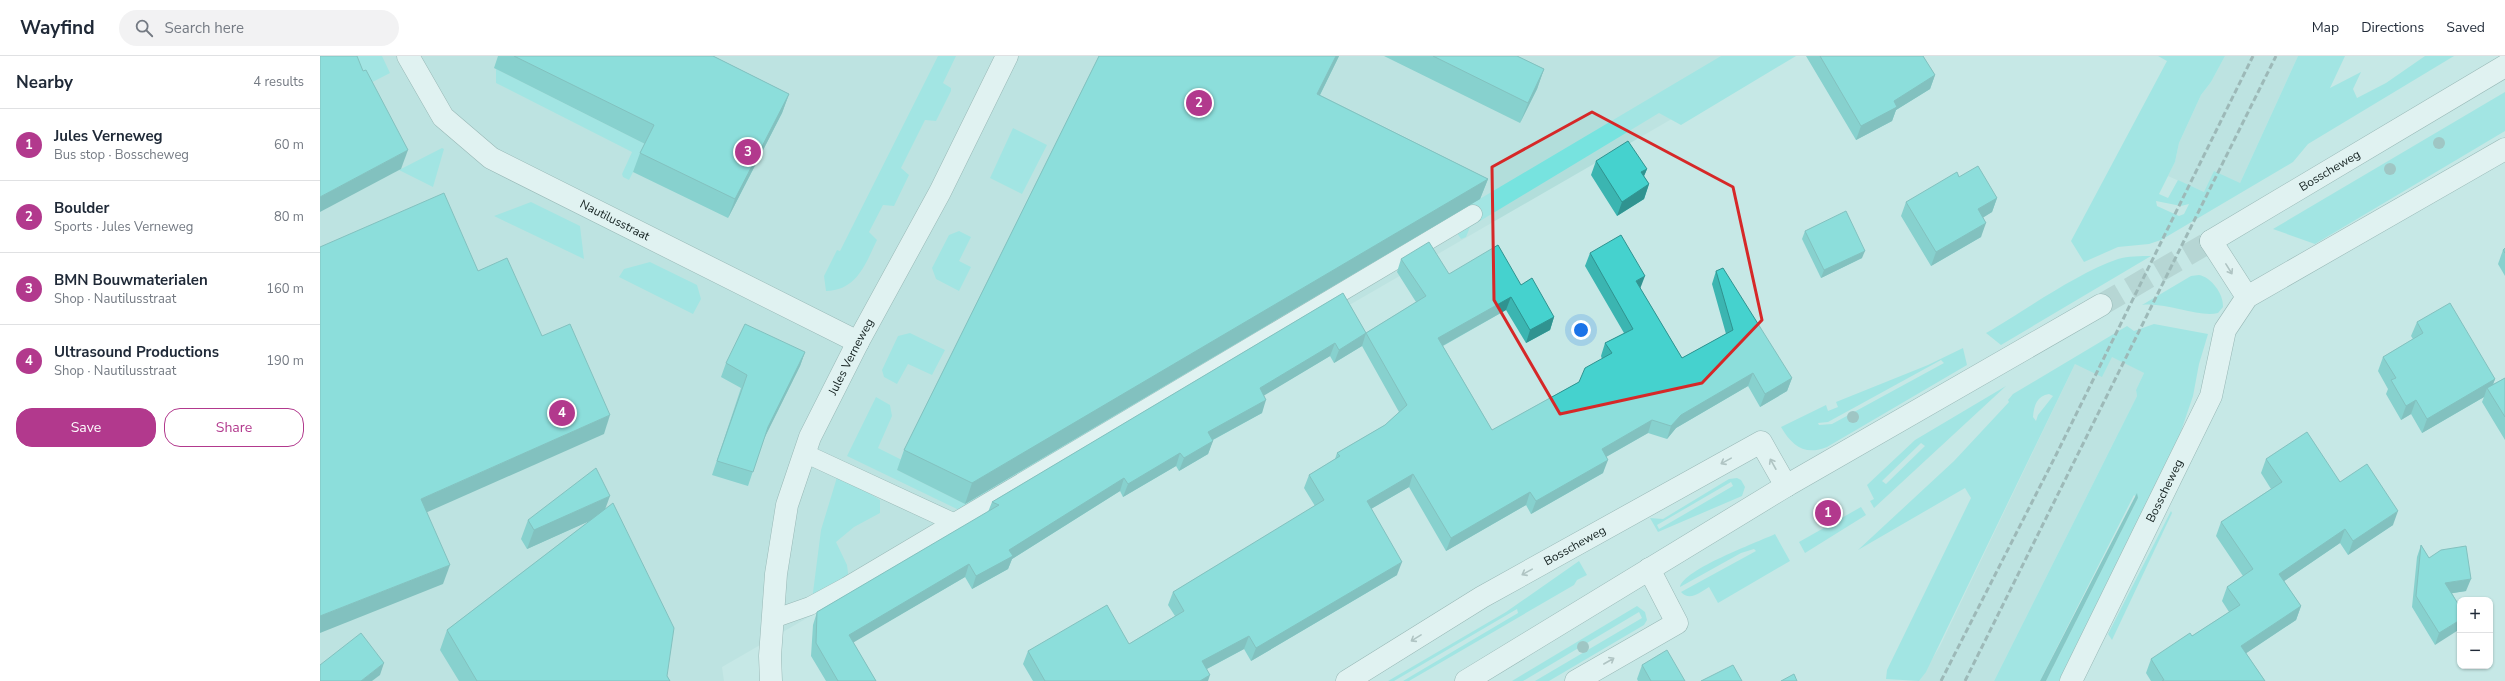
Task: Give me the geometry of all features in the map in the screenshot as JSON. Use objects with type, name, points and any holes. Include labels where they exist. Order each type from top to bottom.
[{"type":"street","name":"Nautilusstraat","points":[[408,56],[443,117],[492,158],[858,342]]},
{"type":"street","name":"Jules Verneweg","points":[[771,681],[776,574],[787,505],[810,437],[858,342],[940,192],[1007,56]]},
{"type":"street","name":"Bosscheweg","points":[[2247,297],[2211,241],[2505,66]]},
{"type":"street","name":"Bosscheweg","points":[[2072,681],[2211,396],[2225,330],[2247,297],[2505,149]]},
{"type":"street","points":[[1466,681],[1786,486],[2101,305]]},
{"type":"street","name":"Bosscheweg","points":[[1347,681],[1482,597],[1760,442],[1786,486]]},
{"type":"street","points":[[1576,681],[1677,623],[1649,570]]},
{"type":"lane","points":[[773,619],[822,599],[1473,214]]},
{"type":"lane","points":[[804,453],[953,522]]},
{"type":"highlighted area","points":[[1592,112],[1733,187],[1762,320],[1702,383],[1560,414],[1494,300],[1492,167]]},
{"type":"shaded area","points":[[320,56],[1781,56],[722,667],[724,681],[320,681]]},
{"type":"shaded area","points":[[342,56],[382,56],[390,73],[357,90]]},
{"type":"shaded area","points":[[938,56],[956,56],[943,83],[951,88],[951,91],[936,121],[925,120],[901,168],[909,175],[894,206],[883,205],[869,232],[877,240],[864,267],[853,281],[837,290],[826,291],[824,276],[837,250],[840,251]]},
{"type":"shaded area","points":[[1721,56],[1796,56],[1681,125],[1659,113],[1470,227],[1466,237],[1461,239],[1449,221],[959,510],[847,456],[876,397],[890,405],[892,416],[878,448],[902,460],[897,470],[965,504]]},
{"type":"shaded area","points":[[2158,56],[2225,56],[2211,82],[2201,95],[2179,143],[2175,162],[2159,194],[2168,198],[2178,180],[2204,192],[2214,171],[2240,183],[2298,56],[2345,56],[2330,88],[2361,72],[2353,89],[2357,98],[2386,83],[2425,56],[2454,56],[2308,144],[2293,162],[2161,240],[2149,244],[2118,247],[2084,262],[2071,241],[2167,61]],"holes":[[[2156,201],[2181,206],[2189,204],[2184,214],[2179,216],[2157,206]]]},
{"type":"shaded area","points":[[2225,56],[2298,56],[2240,183],[2204,192],[2168,176],[2175,162],[2179,143],[2201,95],[2211,82]]},
{"type":"shaded area","points":[[496,69],[647,145],[629,180],[623,177],[622,174],[632,152],[496,83]]},
{"type":"shaded area","points":[[2505,92],[2505,131],[2315,244],[2273,229]]},
{"type":"shaded area","points":[[1013,128],[1047,145],[1022,194],[990,178]]},
{"type":"shaded area","points":[[442,148],[444,149],[433,187],[399,170]]},
{"type":"shaded area","points":[[531,202],[580,226],[584,259],[494,216]]},
{"type":"shaded area","points":[[959,231],[971,237],[959,261],[971,267],[959,291],[936,279],[932,268],[949,235]]},
{"type":"shaded area","points":[[2151,256],[2001,345],[1986,333],[2085,273],[2102,265],[2122,258]]},
{"type":"shaded area","points":[[650,262],[697,285],[701,299],[693,314],[619,277],[624,269]]},
{"type":"shaded area","points":[[2199,275],[2208,279],[2219,292],[2223,302],[2223,307],[2218,313],[2211,314],[2161,306],[2142,305],[2191,276]]},
{"type":"shaded area","points":[[2154,324],[2208,334],[2199,364],[2193,396],[2179,437],[2059,681],[2046,681],[2138,498],[2134,495],[2040,681],[1994,681],[2137,396],[2136,390],[2144,373],[2112,357],[2102,377],[2075,364],[1926,672],[1919,681],[1886,679],[1887,670],[1971,498],[1965,488],[1858,550],[1954,461],[2009,402],[2008,400],[2013,394],[2127,326],[2134,331]],"holes":[[[2049,394],[2053,396],[2038,415],[2036,421],[2033,417],[2034,409],[2039,399]]]},
{"type":"shaded area","points":[[910,333],[945,350],[932,375],[908,364],[897,384],[884,377],[882,370],[898,336]]},
{"type":"shaded area","points":[[1963,348],[1967,365],[1827,447],[1819,450],[1806,450],[1800,448],[1785,434],[1781,427],[1826,405],[1828,411],[1838,407],[1836,402],[1928,365]],"holes":[[[1941,360],[1944,363],[1832,424],[1819,425],[1818,423],[1828,422]]]},
{"type":"shaded area","points":[[2112,356],[2144,373],[2136,390],[2137,396],[1994,681],[1919,681],[1940,646],[2075,364]]},
{"type":"shaded area","points":[[2006,386],[1874,508],[1870,501],[1874,499],[1867,485],[1915,440]],"holes":[[[1921,443],[1925,446],[1886,484],[1882,481]]]},
{"type":"shaded area","points":[[838,474],[880,500],[880,513],[854,527],[836,542],[847,565],[849,580],[812,600],[821,530]]},
{"type":"shaded area","points":[[1737,478],[1741,480],[1745,487],[1742,496],[1658,532],[1650,518],[1663,519],[1729,479]],"holes":[[[1731,482],[1733,486],[1659,529],[1657,525]]]},
{"type":"shaded area","points":[[2137,493],[2138,498],[2046,681],[2040,681]]},
{"type":"shaded area","points":[[1861,507],[1866,515],[1805,553],[1799,542]]},
{"type":"shaded area","points":[[2171,511],[2172,513],[2112,640],[2108,634]]},
{"type":"shaded area","points":[[1775,534],[1790,561],[1718,603],[1709,587],[1691,596],[1684,595],[1681,592],[1756,551],[1754,549],[1741,553],[1680,587],[1684,580],[1694,572],[1722,557]]},
{"type":"shaded area","points":[[1579,561],[1587,575],[1577,580],[1574,585],[1409,681],[1403,681],[1518,613],[1517,609],[1394,681],[1388,681],[1506,612]]},
{"type":"shaded area","points":[[1637,606],[1645,612],[1647,620],[1644,625],[1549,681],[1535,681],[1642,618],[1639,612],[1523,681],[1512,681]]},
{"type":"building","points":[[320,56],[357,56],[363,71],[366,70],[408,150],[320,197]]},
{"type":"building","points":[[514,56],[713,56],[789,94],[735,199],[640,153],[654,125]]},
{"type":"building","points":[[1099,56],[1336,56],[1317,94],[1488,179],[972,483],[904,450]]},
{"type":"building","points":[[1433,56],[1517,56],[1544,69],[1528,103]]},
{"type":"building","points":[[1820,56],[1923,56],[1935,75],[1894,101],[1897,107],[1861,126]]},
{"type":"building","points":[[1628,141],[1647,169],[1641,172],[1649,184],[1622,202],[1596,161]]},
{"type":"building","points":[[1978,166],[1997,198],[1978,209],[1986,223],[1936,252],[1906,202],[1957,172],[1959,177]]},
{"type":"building","points":[[444,193],[478,271],[507,258],[542,336],[570,324],[610,415],[421,499],[450,565],[320,616],[320,247]]},
{"type":"building","points":[[1846,211],[1865,251],[1824,270],[1805,231]]},
{"type":"building","points":[[1621,235],[1645,276],[1636,281],[1682,358],[1733,330],[1716,271],[1723,268],[1792,378],[1765,394],[1753,373],[1681,415],[1671,426],[1652,420],[1602,449],[1608,460],[1536,501],[1530,492],[1451,538],[1413,474],[1367,501],[1402,562],[1256,648],[1249,636],[1202,661],[1210,675],[1200,681],[1045,681],[1028,651],[1107,605],[1129,644],[1184,611],[1173,592],[1324,500],[1309,475],[1340,456],[1337,453],[1385,425],[1407,405],[1366,333],[1426,296],[1401,259],[1429,242],[1449,274],[1498,245],[1521,285],[1532,278],[1554,317],[1530,330],[1511,297],[1438,338],[1492,430],[1579,382],[1585,368],[1612,353],[1605,343],[1633,329],[1590,253]]},
{"type":"building","points":[[1343,293],[1366,333],[1339,350],[1335,343],[1260,388],[1266,400],[1208,432],[1213,441],[1184,458],[1180,453],[1128,484],[1124,478],[1009,550],[1013,556],[976,576],[969,564],[849,635],[876,681],[838,681],[816,643],[817,612],[999,505],[992,502]]},
{"type":"building","points":[[2450,303],[2495,379],[2427,419],[2416,400],[2406,406],[2391,380],[2396,378],[2383,357],[2423,333],[2417,322]]},
{"type":"building","points":[[745,324],[805,352],[768,427],[753,472],[717,461],[747,375],[726,363]]},
{"type":"building","points":[[2505,378],[2505,417],[2487,388]]},
{"type":"building","points":[[2307,432],[2340,482],[2367,464],[2398,511],[2353,541],[2345,529],[2279,574],[2301,606],[2241,646],[2265,681],[2162,681],[2164,680],[2151,659],[2190,633],[2192,636],[2240,605],[2227,587],[2253,569],[2221,522],[2282,482],[2266,459]]},
{"type":"building","points":[[596,468],[610,496],[534,530],[528,520]]},
{"type":"building","points":[[613,503],[674,628],[667,676],[670,681],[477,681],[447,630]]},
{"type":"building","points":[[2421,545],[2429,558],[2441,550],[2466,546],[2471,579],[2445,583],[2457,602],[2457,622],[2439,633],[2416,596]]},
{"type":"building","points":[[361,633],[384,663],[361,681],[320,681],[320,665]]},
{"type":"building","points":[[1667,650],[1685,681],[1651,681],[1642,665]]},
{"type":"building","points":[[1733,665],[1742,681],[1701,681]]},
{"type":"building","points":[[1794,674],[1797,681],[1781,681]]},
{"type":"tunnel","points":[[2101,305],[2211,241]]},
{"type":"railway","points":[[1941,681],[2056,455],[2253,56]]},
{"type":"railway","points":[[1965,681],[2276,56]]},
{"type":"place","name":"Boulder","points":[[1199,103]]},
{"type":"place","name":"BMN Bouwmaterialen","points":[[748,152]]},
{"type":"place","name":"Ultrasound Productions","points":[[562,413]]},
{"type":"place","name":"Jules Verneweg","points":[[1828,513]]}]
